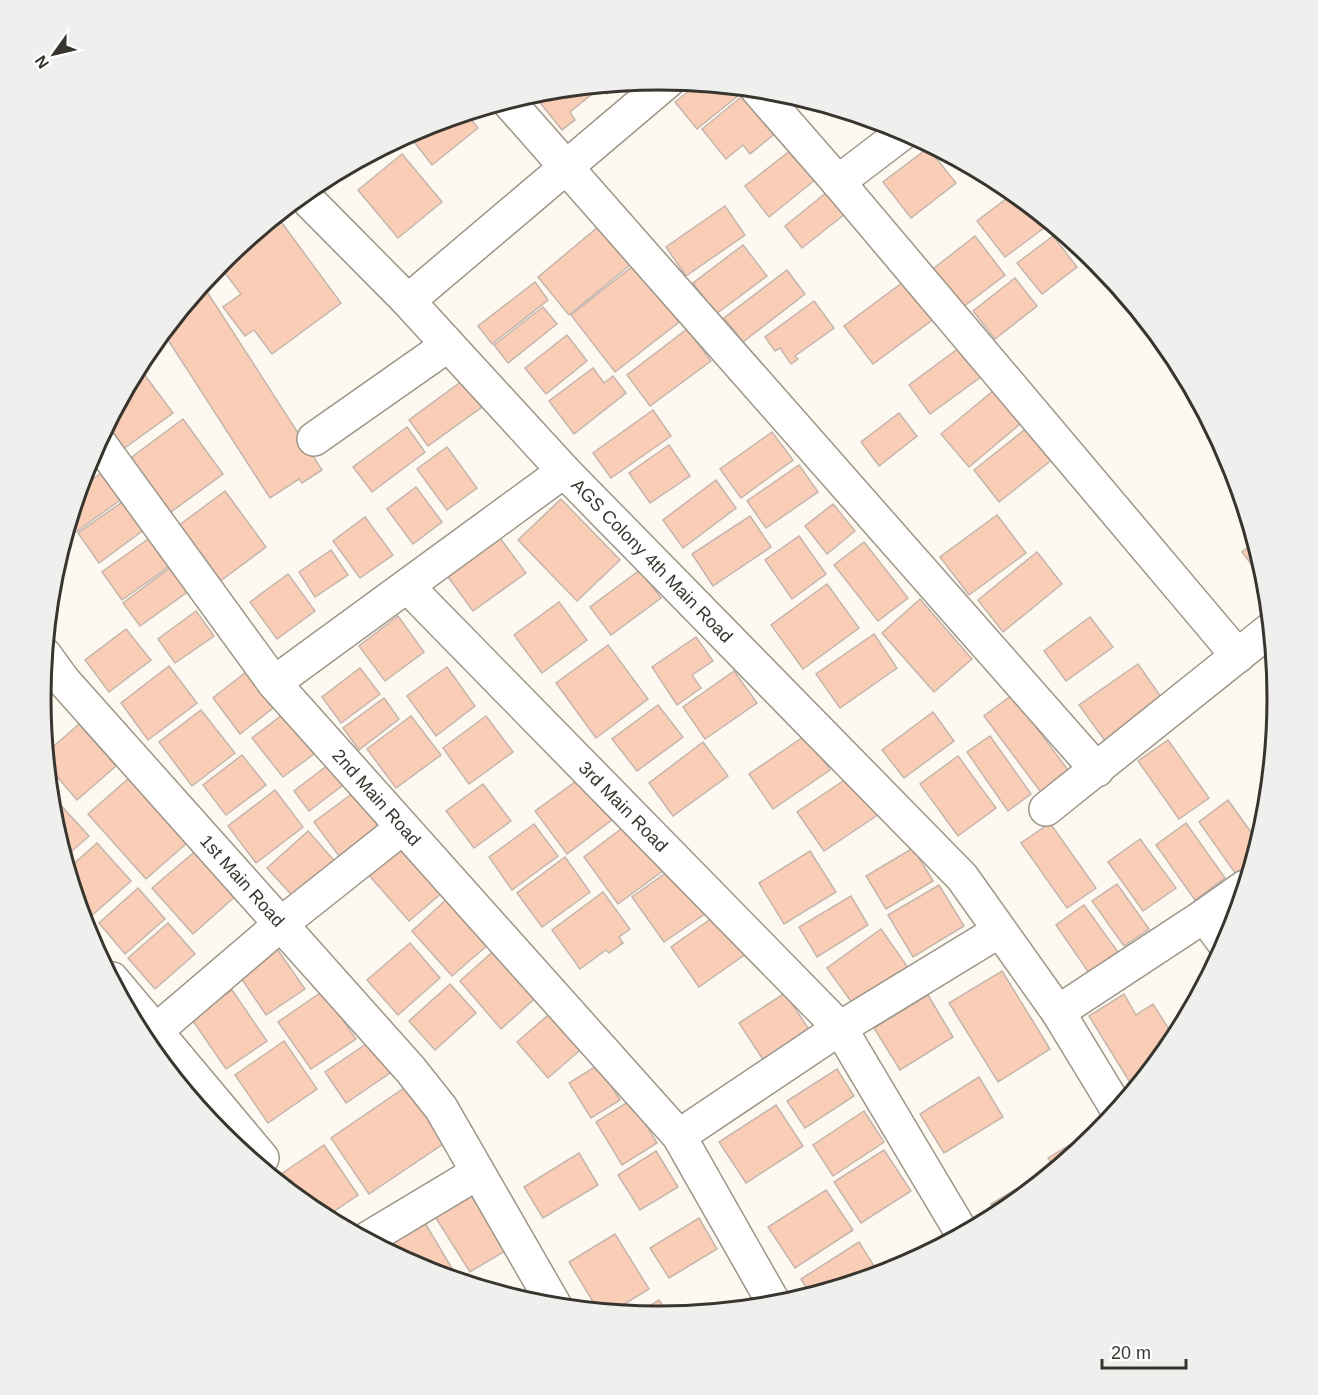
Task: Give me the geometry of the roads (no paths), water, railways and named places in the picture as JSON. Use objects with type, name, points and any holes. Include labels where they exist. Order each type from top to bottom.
[{"type":"street","points":[[408,301],[658,89]]},
{"type":"street","points":[[765,99],[838,182],[1238,656]]},
{"type":"street","points":[[513,107],[1097,770]]},
{"type":"street","points":[[838,182],[896,138]]},
{"type":"street","name":"AGS Colony 4th Main Road","points":[[309,201],[408,301],[564,471],[962,877],[1058,1012],[1113,1102]]},
{"type":"street","points":[[314,439],[448,345]]},
{"type":"street","name":"2nd Main Road","points":[[104,450],[274,683],[679,1136],[769,1295]]},
{"type":"street","points":[[274,683],[564,471]]},
{"type":"street","name":"3rd Main Road","points":[[407,586],[840,1028],[958,1227]]},
{"type":"street","points":[[1046,809],[1264,635]]},
{"type":"street","name":"1st Main Road","points":[[52,664],[63,680],[410,1069],[441,1108],[549,1295]]},
{"type":"street","points":[[152,1034],[282,924],[402,828]]},
{"type":"street","points":[[1058,1012],[1234,894]]},
{"type":"street","points":[[1204,916],[1218,935]]},
{"type":"street","points":[[679,1136],[840,1028],[999,930]]},
{"type":"street","points":[[168,1056],[262,1158]]},
{"type":"street","points":[[374,1235],[477,1173]]}]
